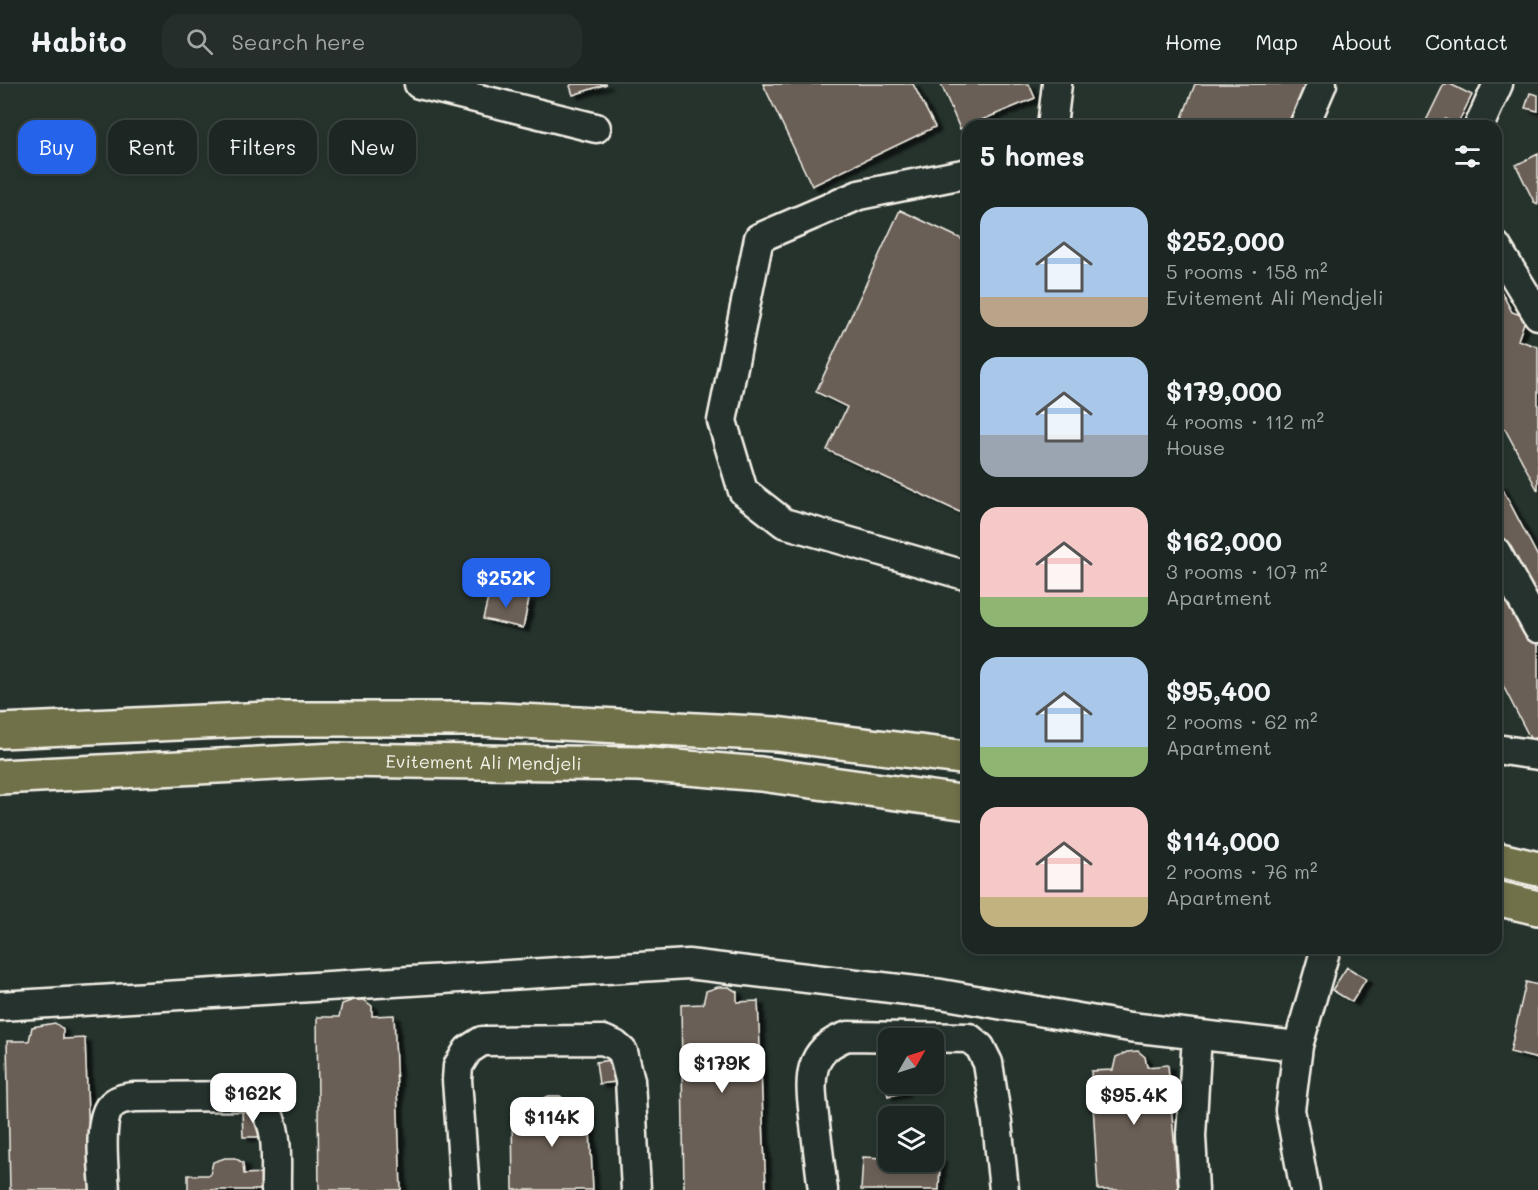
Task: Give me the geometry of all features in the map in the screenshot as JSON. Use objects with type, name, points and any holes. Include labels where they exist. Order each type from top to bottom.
[{"type":"highway","points":[[0,731],[268,718],[480,719],[776,734],[962,757]]},
{"type":"highway","name":"Evitement Ali Mendjeli","points":[[0,777],[336,759],[639,764],[761,774],[962,802]]},
{"type":"highway","points":[[1502,860],[1538,869]]},
{"type":"highway","points":[[1502,899],[1538,908]]},
{"type":"street","points":[[419,84],[596,128]]},
{"type":"street","points":[[1053,120],[1057,84]]},
{"type":"street","points":[[1307,120],[1322,84]]},
{"type":"street","points":[[1482,120],[1498,84]]},
{"type":"street","points":[[962,174],[859,195],[759,237],[722,421],[743,491],[784,523],[962,574]]},
{"type":"street","points":[[1502,256],[1538,315]]},
{"type":"street","points":[[1502,563],[1538,628]]},
{"type":"street","points":[[1502,750],[1538,754]]},
{"type":"street","points":[[1305,1190],[1290,1110],[1298,1046],[1324,954]]},
{"type":"street","points":[[0,1006],[688,964],[941,994],[1130,1027],[1298,1046]]},
{"type":"street","points":[[1194,1190],[1191,1136],[1197,1035]]},
{"type":"street","points":[[823,1190],[810,1081],[815,1062],[824,1048],[848,1036],[969,1038],[980,1047],[988,1063],[1004,1190]]},
{"type":"street","points":[[465,1190],[457,1080],[459,1066],[468,1050],[482,1041],[527,1039],[603,1040],[623,1052],[630,1080],[636,1190]]},
{"type":"street","points":[[105,1190],[103,1128],[109,1109],[120,1099],[249,1096],[258,1101],[273,1123],[276,1190]]},
{"type":"building","points":[[572,84],[607,84],[573,95],[570,86]]},
{"type":"building","points":[[763,84],[913,84],[935,127],[812,186]]},
{"type":"building","points":[[941,84],[1029,84],[1035,98],[982,120],[962,120],[960,129]]},
{"type":"building","points":[[1195,84],[1323,84],[1308,120],[1181,120]]},
{"type":"building","points":[[1444,84],[1450,84],[1472,95],[1460,120],[1426,120]]},
{"type":"building","points":[[1530,93],[1538,95],[1538,111],[1525,108]]},
{"type":"building","points":[[1538,154],[1538,204],[1534,202],[1516,165]]},
{"type":"building","points":[[900,210],[962,239],[962,513],[827,450],[847,407],[816,392]]},
{"type":"building","points":[[1502,293],[1512,312],[1526,317],[1518,340],[1538,347],[1538,491],[1505,429],[1502,428]]},
{"type":"building","points":[[1502,488],[1538,557],[1538,737],[1531,740],[1502,684]]},
{"type":"building","points":[[490,590],[529,599],[523,628],[483,619]]},
{"type":"building","points":[[1347,967],[1366,979],[1352,1002],[1332,990]]},
{"type":"building","points":[[1526,982],[1538,985],[1538,1059],[1510,1052]]},
{"type":"building","points":[[718,987],[729,987],[737,992],[737,1002],[758,1001],[766,1190],[684,1190],[681,1005],[703,1004],[706,991]]},
{"type":"building","points":[[364,1000],[372,1006],[372,1016],[394,1015],[401,1190],[319,1190],[317,1017],[339,1017],[342,1004]]},
{"type":"building","points":[[55,1023],[63,1029],[63,1039],[85,1038],[91,1190],[10,1190],[7,1041],[29,1041],[32,1027]]},
{"type":"building","points":[[1138,1051],[1145,1057],[1147,1067],[1168,1065],[1178,1190],[1098,1190],[1091,1071],[1113,1070],[1116,1057],[1127,1052]]},
{"type":"building","points":[[621,1059],[624,1081],[599,1084],[596,1062]]},
{"type":"building","points":[[549,1096],[560,1096],[568,1102],[568,1112],[589,1111],[593,1190],[513,1190],[512,1113],[534,1113],[538,1100]]},
{"type":"building","points":[[262,1110],[263,1137],[243,1137],[242,1111]]},
{"type":"building","points":[[863,1157],[878,1158],[878,1172],[940,1172],[939,1190],[861,1190]]},
{"type":"building","points":[[235,1158],[243,1163],[244,1174],[265,1173],[265,1190],[188,1190],[188,1175],[210,1175],[213,1162]]}]
